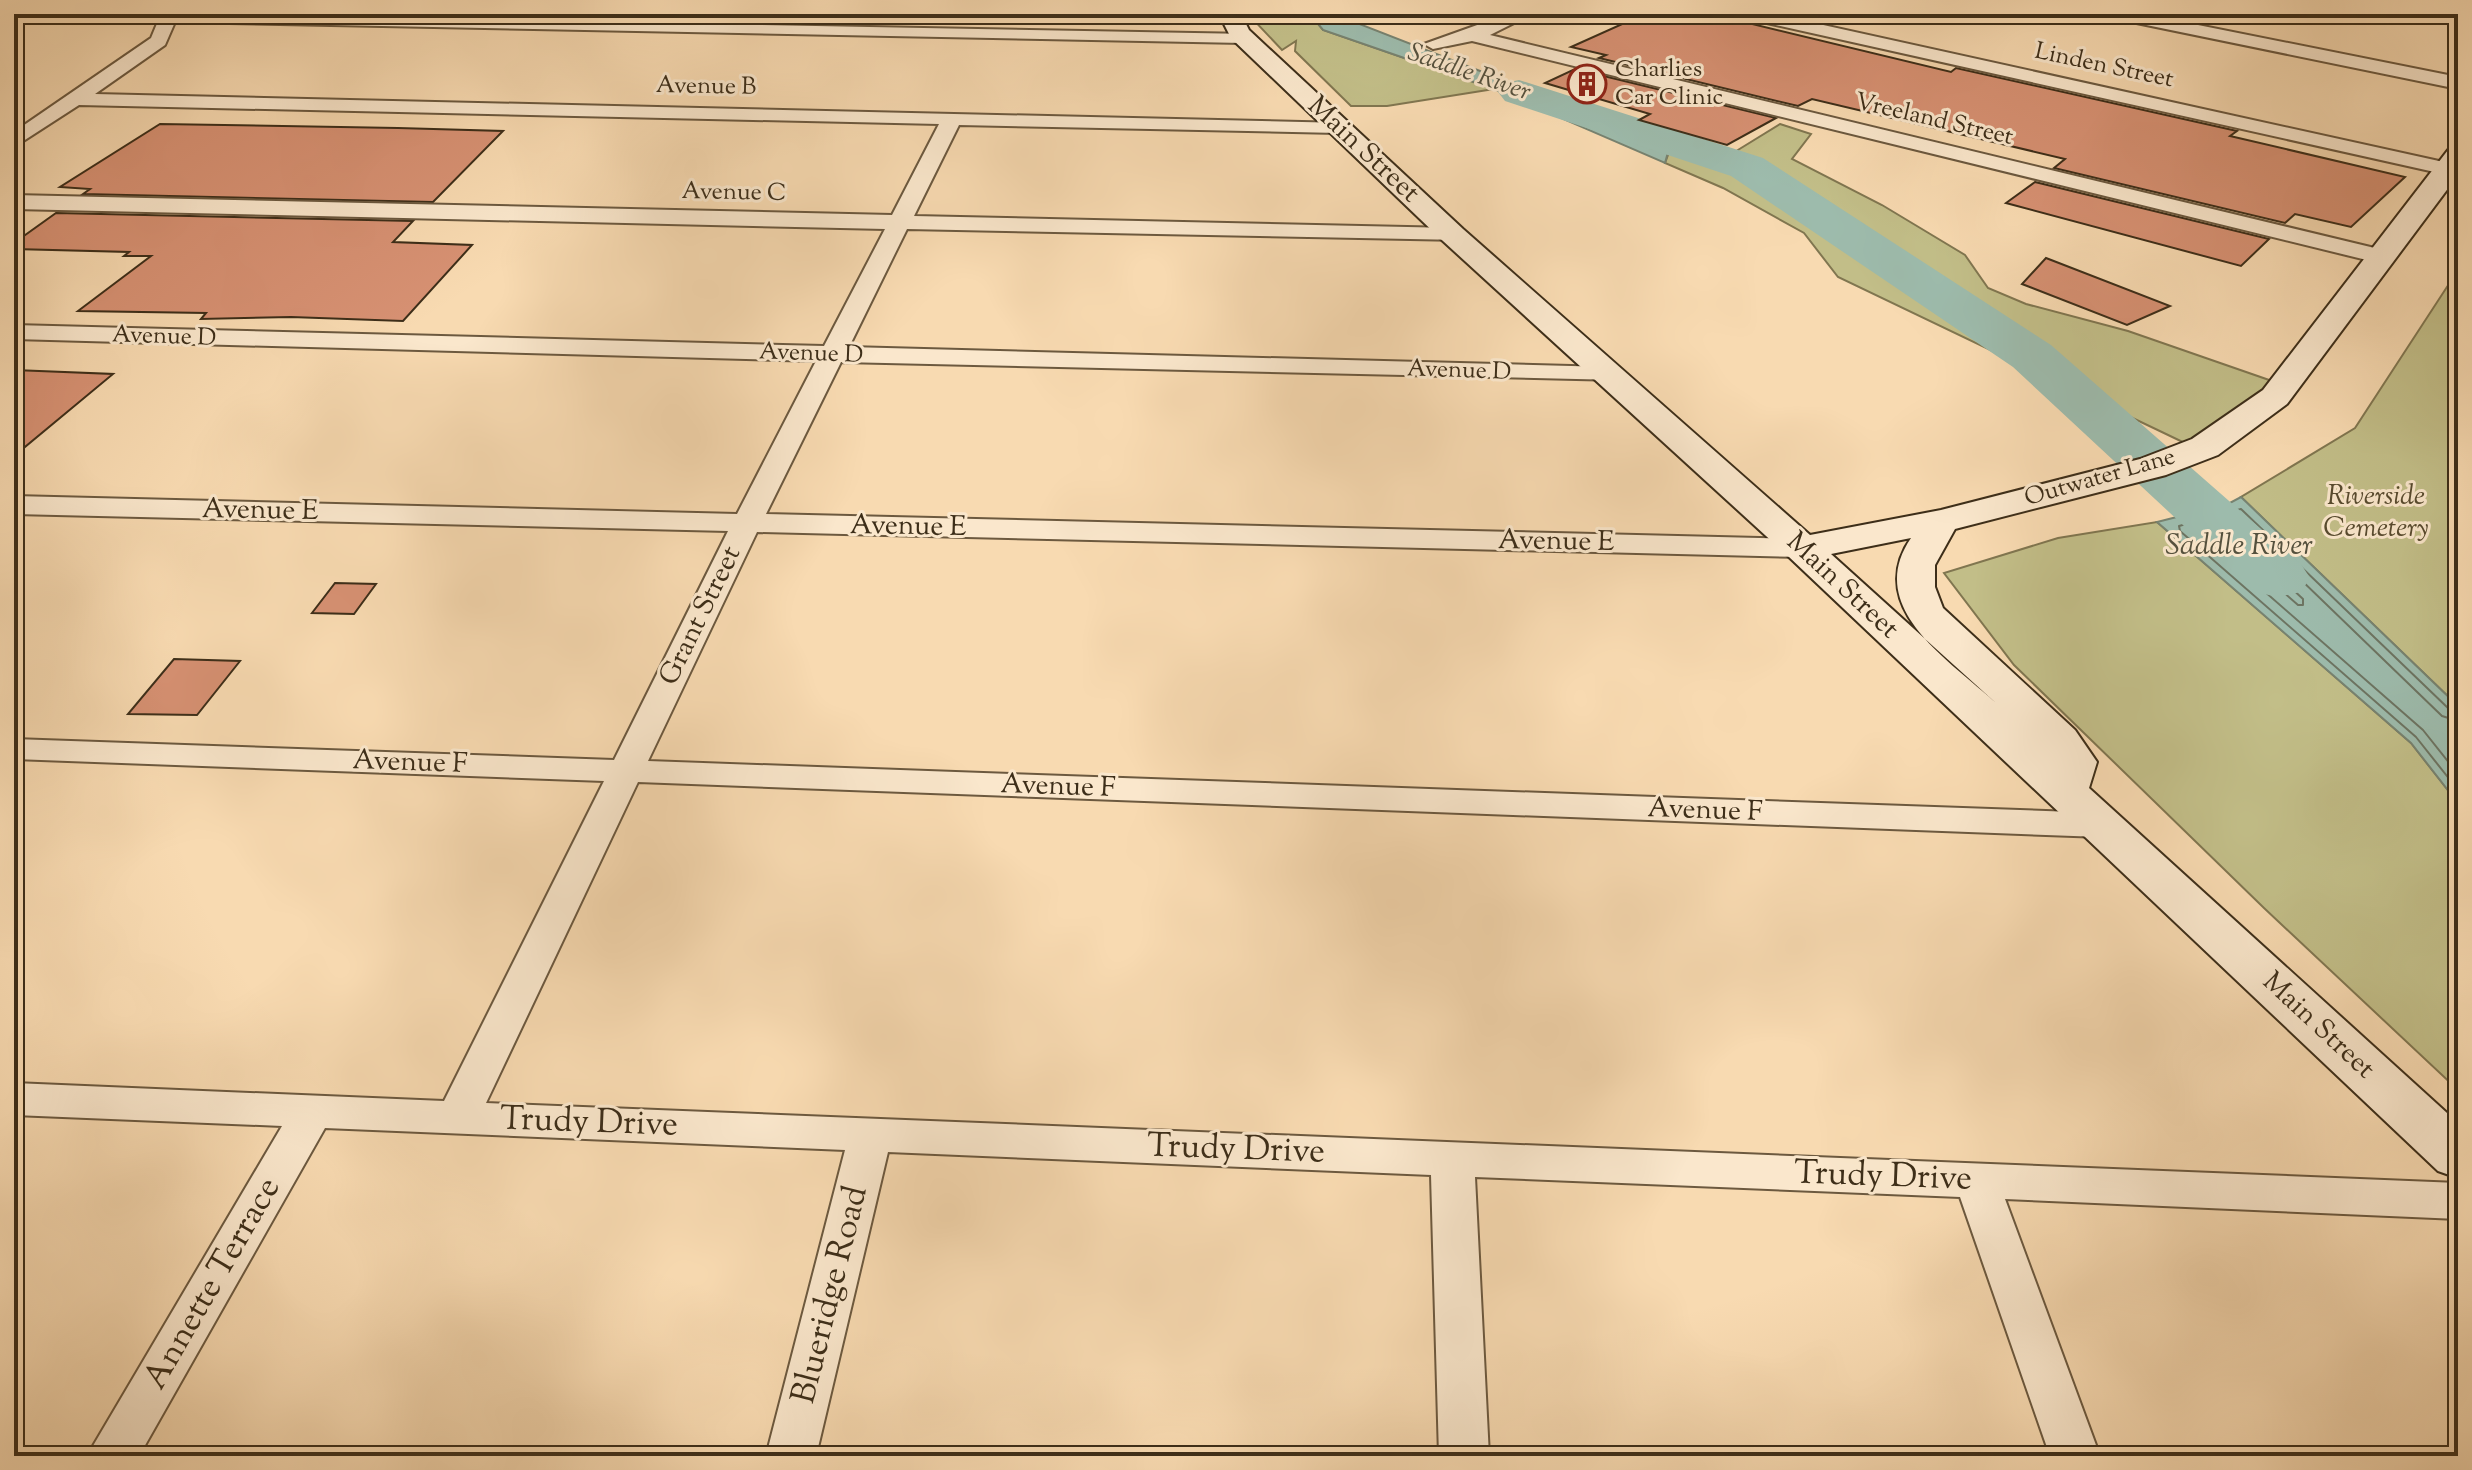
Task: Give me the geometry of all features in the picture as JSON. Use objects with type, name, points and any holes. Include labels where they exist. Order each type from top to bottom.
[{"type":"street","points":[[1433,44],[1472,36],[1523,14]]},
{"type":"street","name":"Linden Street","points":[[1749,14],[2453,162]]},
{"type":"street","points":[[2117,14],[2458,83]]},
{"type":"street","points":[[14,141],[159,41],[169,15],[1237,26]]},
{"type":"street","name":"Main Street","points":[[1237,26],[1453,235],[1802,548],[2458,1156]]},
{"type":"street","name":"Vreeland Street","points":[[1472,36],[2383,257]]},
{"type":"street","name":"Avenue B","points":[[72,99],[1338,127]]},
{"type":"street","name":"Grant Street","points":[[457,1118],[747,523],[952,118]]},
{"type":"street","name":"Outwater Lane","points":[[1802,548],[1942,521],[2153,467],[2205,447],[2275,397],[2453,162]]},
{"type":"street","name":"Avenue C","points":[[14,202],[1453,235]]},
{"type":"street","name":"Avenue D","points":[[14,332],[1609,375]]},
{"type":"street","name":"Avenue E","points":[[14,505],[1802,548]]},
{"type":"street","points":[[1942,521],[1913,572],[1917,599],[1925,614],[2059,739],[2075,762],[2065,792]]},
{"type":"street","name":"Avenue F","points":[[14,749],[2101,825]]},
{"type":"street","name":"Trudy Drive","points":[[14,1099],[2458,1201]]},
{"type":"street","name":"Annette Terrace","points":[[112,1456],[313,1111]]},
{"type":"street","name":"Blueridge Road","points":[[791,1456],[870,1135]]},
{"type":"street","points":[[1452,1159],[1464,1456]]},
{"type":"street","points":[[1976,1181],[2075,1456]]},
{"type":"green space","points":[[1248,14],[1310,14],[1323,30],[1494,89],[1387,106],[1351,106],[1295,51],[1296,41],[1282,50]]},
{"type":"green space","points":[[1780,124],[1811,134],[1792,159],[1882,205],[1965,255],[1988,288],[2026,304],[2128,331],[2272,381],[2248,405],[2189,445],[1838,277],[1804,233],[1723,188],[1665,163],[1676,134],[1733,153]]},
{"type":"green space","name":"Riverside Cemetery","points":[[2458,270],[2458,706],[2241,497],[2355,428]]},
{"type":"green space","points":[[2157,522],[2411,743],[2458,803],[2458,1090],[2264,908],[2014,665],[1944,573],[2058,538]]},
{"type":"water","name":"Saddle River","points":[[1310,14],[1344,14],[1349,20],[1670,145],[1665,163],[1494,89],[1323,30]]},
{"type":"water","name":"Saddle River","points":[[2241,497],[2458,706],[2458,803],[2411,743],[2157,522],[2228,504]]},
{"type":"building","points":[[1679,14],[1711,14],[1951,72],[1956,68],[2237,131],[2230,136],[2405,177],[2351,227],[2295,214],[2285,223],[2054,168],[2065,159],[1812,99],[1798,106],[1599,58],[1606,55],[1571,47],[1631,20],[1641,22],[1654,15],[1669,19]]},
{"type":"building","points":[[1575,69],[1776,118],[1727,145],[1639,120],[1650,114],[1545,83]]},
{"type":"building","points":[[160,124],[503,131],[433,202],[83,194],[90,189],[60,187]]},
{"type":"building","points":[[2035,182],[2269,239],[2241,266],[2006,203]]},
{"type":"building","points":[[56,213],[413,221],[393,242],[472,245],[403,321],[291,317],[201,319],[206,313],[78,311],[151,256],[124,256],[129,252],[14,249],[14,243]]},
{"type":"building","points":[[2046,258],[2170,306],[2127,325],[2022,284]]},
{"type":"building","points":[[14,370],[113,374],[14,456]]},
{"type":"building","points":[[335,583],[376,584],[354,614],[312,613]]},
{"type":"building","points":[[174,659],[240,661],[197,715],[128,714]]},
{"type":"waterway","name":"Saddle River","points":[[1519,92],[1747,167],[2032,356],[2278,578]]},
{"type":"place","name":"Charlies Car Clinic","points":[[1587,84]]}]
